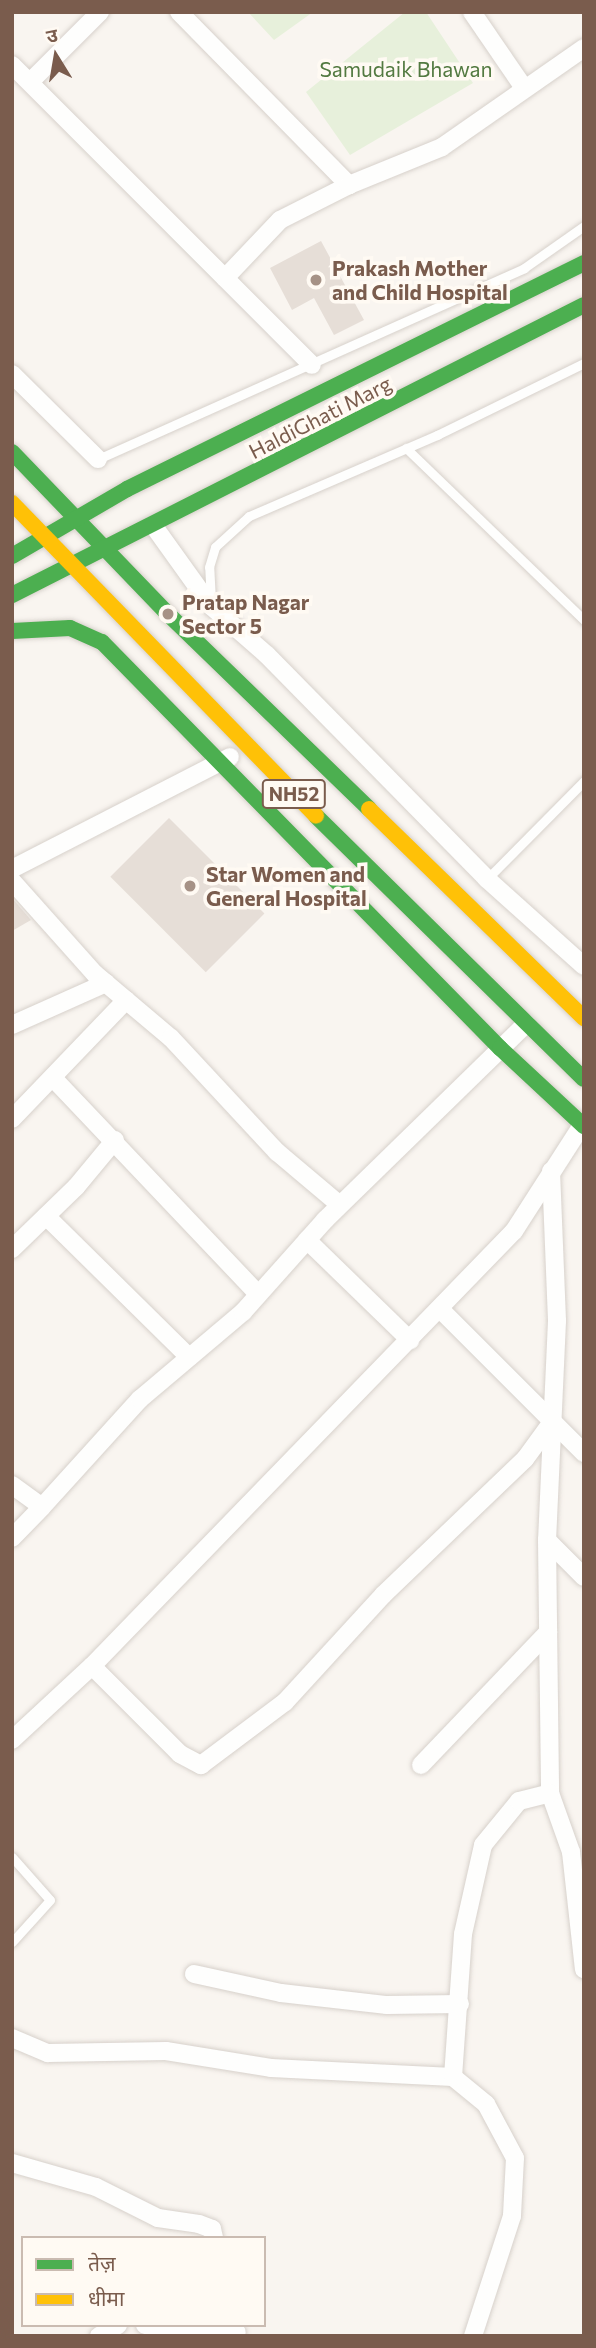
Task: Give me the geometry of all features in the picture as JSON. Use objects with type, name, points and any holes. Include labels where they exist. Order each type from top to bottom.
[{"type":"main road","name":"HaldiGhati Marg","points":[[12,556],[127,489],[584,263]]},
{"type":"main road","name":"HaldiGhati Marg","points":[[12,595],[74,562],[153,526],[584,305]]},
{"type":"main road","name":"NH52","points":[[12,452],[168,614],[584,1018]]},
{"type":"main road","name":"NH52","points":[[12,503],[74,562],[144,643],[244,745],[584,1079]]},
{"type":"main road","points":[[12,631],[70,628],[102,642],[500,1048],[583,1124]]},
{"type":"street","points":[[30,82],[100,12]]},
{"type":"street","points":[[180,12],[349,185]]},
{"type":"street","points":[[472,12],[524,88]]},
{"type":"street","points":[[225,278],[280,220],[349,185],[442,147],[584,48]]},
{"type":"street","points":[[12,65],[312,365]]},
{"type":"street","points":[[12,374],[98,459]]},
{"type":"street","points":[[153,526],[211,606],[267,655],[487,879],[584,966]]},
{"type":"street","points":[[12,869],[222,764],[244,745]]},
{"type":"street","points":[[12,881],[106,983],[171,1038],[278,1152],[340,1205]]},
{"type":"street","points":[[12,1026],[106,983]]},
{"type":"street","points":[[12,1119],[54,1079],[126,1000]]},
{"type":"street","points":[[12,1538],[140,1399],[258,1294],[340,1205],[526,1024]]},
{"type":"street","points":[[54,1079],[115,1140],[258,1294]]},
{"type":"street","points":[[12,1740],[92,1666],[165,1586],[410,1340],[514,1231],[583,1124]]},
{"type":"street","points":[[12,1249],[115,1140]]},
{"type":"street","points":[[551,1171],[556,1321],[547,1540],[550,1793],[571,1852],[584,1969]]},
{"type":"street","points":[[46,1216],[189,1357]]},
{"type":"street","points":[[307,1240],[410,1340]]},
{"type":"street","points":[[440,1309],[584,1453]]},
{"type":"street","points":[[92,1666],[180,1754],[201,1765],[285,1702],[383,1595],[525,1458],[552,1422]]},
{"type":"street","points":[[12,1485],[42,1507]]},
{"type":"street","points":[[547,1540],[584,1577]]},
{"type":"street","points":[[421,1765],[548,1632]]},
{"type":"street","points":[[453,2077],[463,1934],[483,1845],[519,1801],[550,1793]]},
{"type":"street","points":[[194,1974],[281,1993],[387,2005],[460,2004]]},
{"type":"street","points":[[12,2038],[48,2053],[166,2051],[271,2068],[453,2077],[486,2104],[515,2158],[512,2216],[473,2336]]},
{"type":"street","points":[[12,2163],[96,2187],[158,2218],[199,2224],[212,2229],[214,2236]]},
{"type":"street","points":[[99,2336],[115,2327]]},
{"type":"street","points":[[199,2327],[237,2332]]},
{"type":"lane","points":[[98,459],[524,268],[584,226]]},
{"type":"lane","points":[[211,606],[209,567],[215,547],[230,530],[249,516],[406,448],[584,363]]},
{"type":"lane","points":[[406,448],[584,620]]},
{"type":"lane","points":[[487,879],[584,780]]},
{"type":"lane","points":[[12,1857],[50,1900],[12,1942]]},
{"type":"green space","points":[[248,12],[313,12],[274,40]]},
{"type":"green space","name":"Samudaik Bhawan","points":[[405,12],[426,12],[473,83],[350,155],[306,92]]},
{"type":"building","points":[[321,241],[364,320],[334,335],[314,298],[292,310],[270,268]]},
{"type":"building","points":[[169,818],[264,913],[206,972],[110,877]]},
{"type":"building","points":[[12,898],[31,920],[12,931]]},
{"type":"traffic: fast","points":[[12,556],[127,489],[584,263]]},
{"type":"traffic: fast","points":[[12,595],[584,305]]},
{"type":"traffic: fast","points":[[12,452],[168,614],[369,809]]},
{"type":"traffic: fast","points":[[12,631],[70,628],[102,642],[500,1048],[584,1126]]},
{"type":"traffic: fast","points":[[316,816],[584,1079]]},
{"type":"traffic: slow","points":[[12,503],[316,816]]},
{"type":"traffic: slow","points":[[369,809],[584,1018]]},
{"type":"place","name":"Prakash Mother and Child Hospital","points":[[316,280]]},
{"type":"place","name":"Pratap Nagar Sector 5","points":[[168,614]]},
{"type":"place","name":"Star Women and General Hospital","points":[[190,886]]}]
